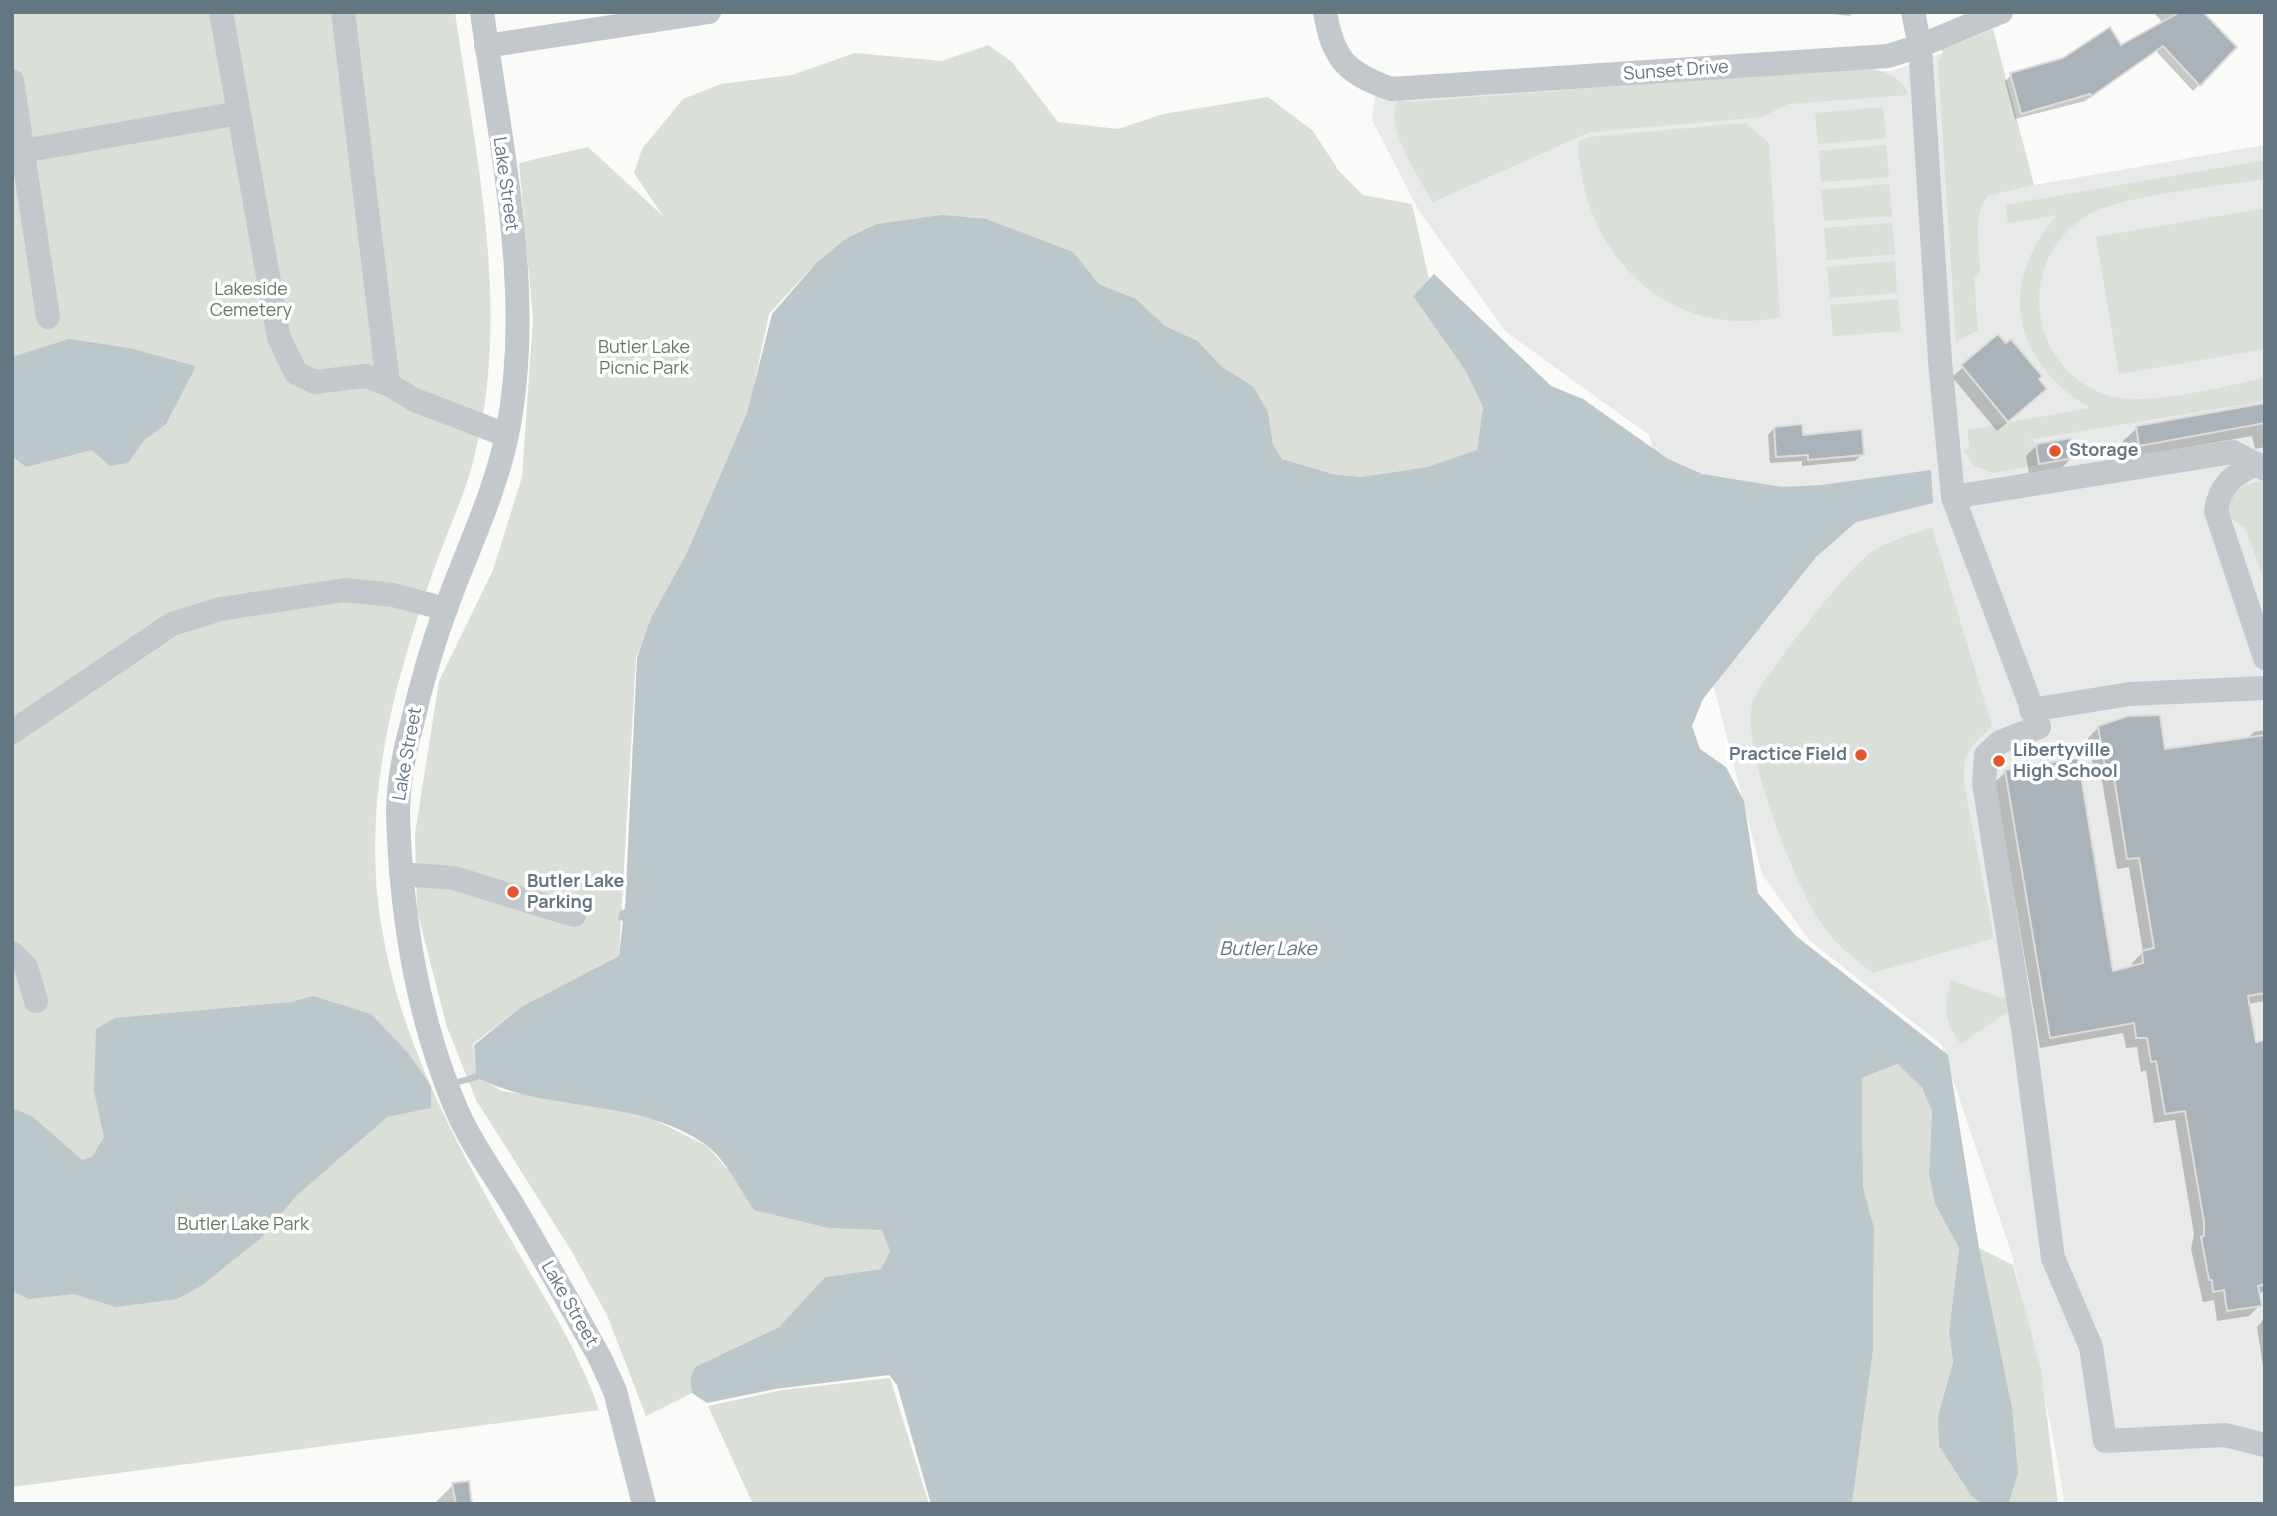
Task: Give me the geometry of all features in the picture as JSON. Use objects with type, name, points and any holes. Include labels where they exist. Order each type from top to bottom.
[{"type":"street","points":[[221,12],[279,338],[286,358],[296,373],[315,382],[365,376],[388,384],[415,400],[506,435]]},
{"type":"street","points":[[343,12],[388,384]]},
{"type":"street","name":"Lake Street","points":[[482,12],[513,240],[516,305],[514,390],[506,435],[488,505],[446,609],[405,750],[398,813],[401,874],[411,947],[436,1047],[456,1107],[600,1358],[615,1391],[644,1504]]},
{"type":"street","points":[[486,46],[709,12]]},
{"type":"street","name":"Sunset Drive","points":[[1325,12],[1334,52],[1349,69],[1364,80],[1391,89],[1443,88],[1888,55],[1920,46],[2001,12]]},
{"type":"street","points":[[1913,12],[1920,46],[1941,373],[1953,496],[2039,727],[2000,742],[1986,755],[1984,783],[2024,1035],[2053,1258],[2091,1347],[2105,1441],[2225,1435],[2265,1445]]},
{"type":"street","points":[[12,81],[18,152],[48,317]]},
{"type":"street","points":[[18,152],[239,113]]},
{"type":"street","points":[[1953,496],[2233,452],[2261,467]]},
{"type":"street","points":[[2261,467],[2239,471],[2227,481],[2218,496],[2216,512],[2265,658]]},
{"type":"street","points":[[12,733],[172,624],[219,609],[345,590],[393,595],[446,609]]},
{"type":"street","points":[[2031,710],[2130,694],[2265,688]]},
{"type":"street","points":[[401,874],[454,878],[574,915]]},
{"type":"street","points":[[12,953],[26,967],[36,1001]]},
{"type":"shaded area","name":"Libertyville High School","points":[[1994,35],[2034,185],[2265,145],[2265,1504],[2065,1504],[2050,1421],[2012,1255],[1941,1044],[1809,940],[1762,874],[1649,435],[1506,332],[1419,211],[1372,120],[1375,96],[1891,71]]},
{"type":"green space","points":[[12,12],[455,12],[487,235],[490,347],[485,403],[466,486],[419,613],[394,701],[378,791],[377,882],[390,970],[416,1051],[470,1167],[570,1344],[599,1410],[12,1487]]},
{"type":"green space","points":[[1993,29],[2034,185],[1988,196],[1983,202],[1978,221],[1980,272],[1974,279],[1978,330],[1956,342],[1938,62],[1943,52],[1941,50]]},
{"type":"green space","name":"Butler Lake Picnic Park","points":[[988,45],[1012,62],[1058,122],[1118,129],[1163,114],[1268,97],[1313,131],[1339,171],[1363,195],[1412,204],[1429,279],[1413,296],[1465,370],[1483,407],[1477,451],[1427,467],[1361,477],[1333,474],[1282,459],[1273,444],[1268,412],[1253,386],[1222,367],[1198,341],[1165,326],[1136,299],[1099,284],[1072,252],[987,219],[847,238],[818,261],[769,314],[748,413],[688,552],[636,657],[619,956],[521,1007],[473,1044],[476,1076],[502,1091],[592,1104],[655,1120],[707,1146],[726,1168],[829,1228],[882,1229],[890,1251],[881,1269],[825,1277],[779,1327],[695,1367],[690,1379],[692,1393],[646,1416],[607,1315],[569,1247],[476,1100],[447,1027],[417,911],[415,834],[439,681],[493,570],[522,477],[533,319],[519,163],[588,147],[663,216],[634,173],[642,149],[683,99],[721,84],[792,75],[855,53],[942,61]]},
{"type":"green space","points":[[1863,67],[1896,78],[1909,95],[1788,104],[1762,117],[1590,132],[1433,202],[1412,166],[1395,122],[1395,110],[1399,100],[1412,102]]},
{"type":"green space","points":[[1883,107],[1886,138],[1818,144],[1815,113]]},
{"type":"green space","points":[[1746,123],[1769,143],[1780,317],[1738,321],[1700,315],[1666,301],[1637,279],[1613,252],[1595,219],[1583,182],[1578,142],[1589,137]]},
{"type":"green space","points":[[1886,145],[1889,177],[1821,182],[1819,151]]},
{"type":"green space","points":[[2265,160],[2265,179],[2147,197],[2088,215],[2065,234],[2049,257],[2041,284],[2040,311],[2046,338],[2060,362],[2080,381],[2107,395],[2144,399],[2164,397],[2265,378],[2265,401],[2027,440],[2034,441],[2038,465],[1994,473],[1974,466],[1964,450],[1970,449],[1967,430],[2090,408],[2064,389],[2043,368],[2029,344],[2022,320],[2021,294],[2026,268],[2038,241],[2057,215],[2008,223],[2005,205]]},
{"type":"green space","points":[[1889,184],[1892,216],[1824,221],[1821,190]]},
{"type":"green space","points":[[2265,208],[2265,349],[2119,374],[2096,237]]},
{"type":"green space","points":[[1892,223],[1895,254],[1827,260],[1824,228]]},
{"type":"green space","points":[[1895,261],[1897,293],[1830,298],[1827,267]]},
{"type":"green space","points":[[1898,299],[1901,331],[1833,336],[1830,305]]},
{"type":"green space","points":[[2260,481],[2265,482],[2265,583],[2245,527],[2231,519],[2227,512],[2238,490]]},
{"type":"green space","name":"Practice Field","points":[[1932,528],[1992,726],[1978,739],[1966,757],[1964,784],[1994,938],[1873,973],[1846,952],[1828,933],[1799,882],[1785,850],[1762,781],[1754,749],[1751,721],[1753,701],[1771,671],[1804,627],[1864,558],[1888,543]]},
{"type":"green space","points":[[1951,980],[2001,998],[2009,997],[2012,1012],[2004,1014],[1961,1044],[1948,1021],[1946,1005]]},
{"type":"green space","points":[[1899,1064],[1922,1088],[1932,1111],[1929,1175],[1935,1204],[1959,1248],[1949,1331],[1953,1362],[1938,1416],[1973,1498],[1984,1504],[1852,1504],[1873,1351],[1874,1227],[1863,1187],[1862,1078]]},
{"type":"green space","points":[[1979,1248],[2013,1265],[2041,1370],[2058,1504],[2006,1504],[2009,1502]]},
{"type":"green space","points":[[890,1378],[929,1504],[753,1504],[708,1406],[782,1390]]},
{"type":"water","name":"Butler Lake","points":[[942,215],[987,219],[1073,252],[1099,284],[1136,299],[1165,326],[1198,341],[1222,367],[1253,386],[1268,412],[1273,444],[1282,459],[1333,474],[1361,477],[1427,467],[1477,450],[1483,407],[1465,370],[1413,296],[1434,274],[1551,386],[1583,399],[1668,459],[1702,474],[1782,487],[1821,485],[1931,470],[1933,503],[1856,522],[1816,557],[1703,699],[1692,726],[1700,749],[1726,767],[1744,801],[1758,893],[1796,936],[1948,1055],[1979,1248],[2012,1408],[2018,1473],[2009,1502],[1984,1504],[1973,1498],[1939,1446],[1938,1416],[1953,1362],[1949,1331],[1959,1248],[1935,1204],[1929,1175],[1932,1111],[1922,1088],[1898,1064],[1862,1078],[1863,1187],[1874,1227],[1873,1351],[1852,1504],[931,1504],[897,1385],[889,1375],[775,1389],[707,1403],[692,1393],[690,1379],[695,1367],[779,1327],[825,1277],[881,1269],[890,1251],[882,1230],[829,1228],[754,1210],[726,1167],[706,1145],[651,1119],[503,1089],[476,1077],[474,1045],[521,1007],[619,956],[623,921],[618,919],[620,911],[625,909],[637,658],[651,618],[687,553],[747,413],[772,314],[818,261],[847,238],[877,224]]},
{"type":"water","points":[[69,339],[129,348],[196,366],[166,424],[144,440],[128,463],[110,466],[92,450],[26,467],[12,456],[12,357]]},
{"type":"water","points":[[313,996],[371,1014],[408,1053],[431,1086],[431,1108],[387,1117],[295,1197],[262,1237],[201,1286],[177,1299],[116,1307],[74,1294],[29,1299],[12,1291],[12,1108],[32,1116],[82,1160],[92,1157],[104,1137],[94,1091],[96,1029],[115,1018],[291,1002]]},
{"type":"building","points":[[2180,12],[2203,12],[2237,47],[2200,86],[2163,46],[2092,96],[2090,94],[2021,114],[2010,73],[2063,58],[2110,27],[2121,45]]},
{"type":"building","points":[[1998,334],[2006,343],[2011,339],[2042,376],[2039,379],[2047,389],[2008,422],[1961,365]]},
{"type":"building","points":[[2265,403],[2265,423],[2139,446],[2136,426]]},
{"type":"building","points":[[1802,424],[1803,435],[1862,429],[1864,455],[1808,460],[1808,455],[1776,457],[1774,427]]},
{"type":"building","name":"Storage","points":[[2071,438],[2074,458],[2039,464],[2036,444]]},
{"type":"building","name":"Libertyville High School","points":[[2160,715],[2165,749],[2265,735],[2265,993],[2248,996],[2256,1042],[2265,1040],[2265,1284],[2258,1286],[2262,1306],[2227,1311],[2224,1290],[2213,1292],[2212,1280],[2209,1280],[2201,1237],[2204,1236],[2204,1222],[2185,1111],[2165,1114],[2156,1061],[2151,1062],[2147,1038],[2136,1038],[2134,1023],[2050,1038],[2005,770],[2078,758],[2113,971],[2143,963],[2142,951],[2154,948],[2139,858],[2127,859],[2112,765],[2105,767],[2098,726],[2128,716]]},
{"type":"building","points":[[469,1481],[472,1504],[456,1504],[452,1483]]},
{"type":"waterway","points":[[451,1084],[476,1077]]},
{"type":"place","name":"Storage","points":[[2055,451]]},
{"type":"place","name":"Practice Field","points":[[1861,755]]},
{"type":"place","name":"Libertyville High School","points":[[1999,761]]},
{"type":"place","name":"Butler Lake Parking","points":[[513,892]]},
{"type":"park label","name":"Lakeside Cemetery","points":[[251,300]]},
{"type":"park label","name":"Butler Lake Park","points":[[243,1225]]}]
